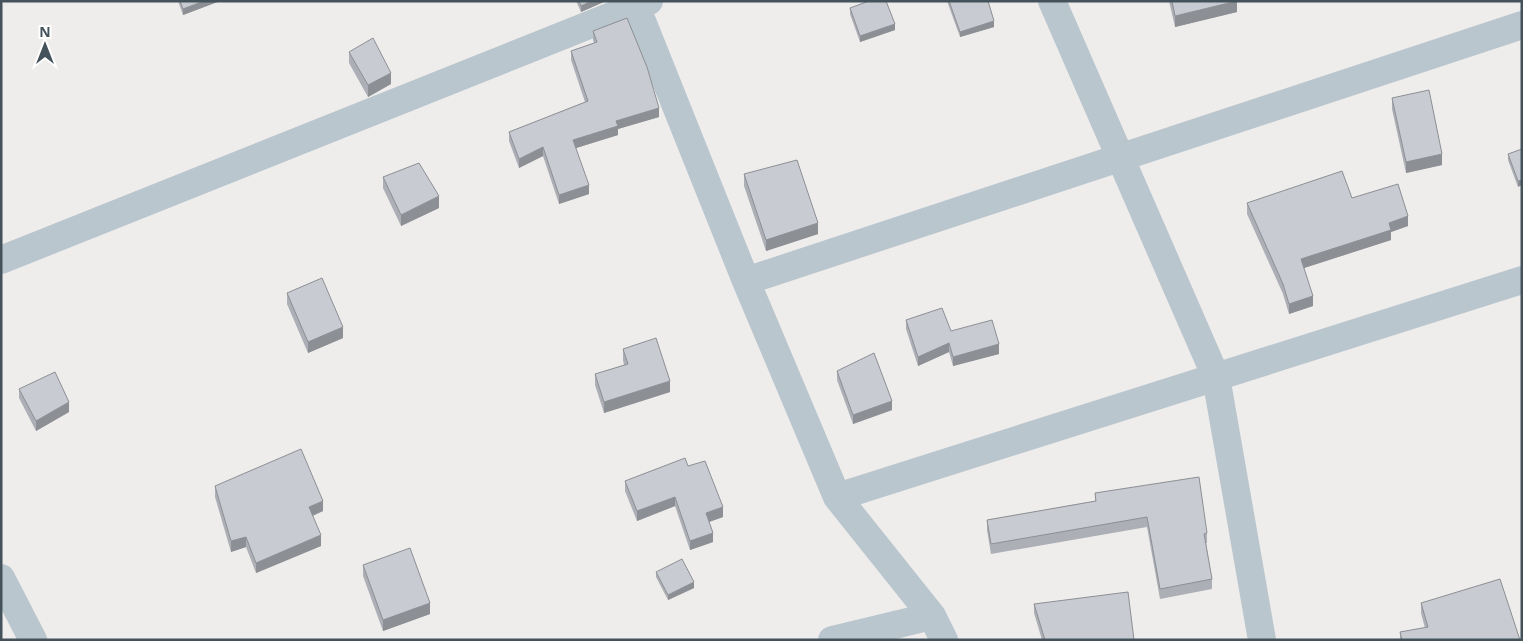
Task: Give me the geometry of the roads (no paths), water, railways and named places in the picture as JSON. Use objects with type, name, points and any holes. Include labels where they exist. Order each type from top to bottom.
[{"type":"street","points":[[1052,1],[1216,377],[1262,640]]},
{"type":"street","points":[[1,260],[639,3],[746,281],[837,497],[932,616],[944,640]]},
{"type":"street","points":[[746,281],[1522,25]]},
{"type":"street","points":[[837,497],[1522,280]]},
{"type":"street","points":[[1,578],[33,640]]},
{"type":"street","points":[[832,640],[932,616]]}]
